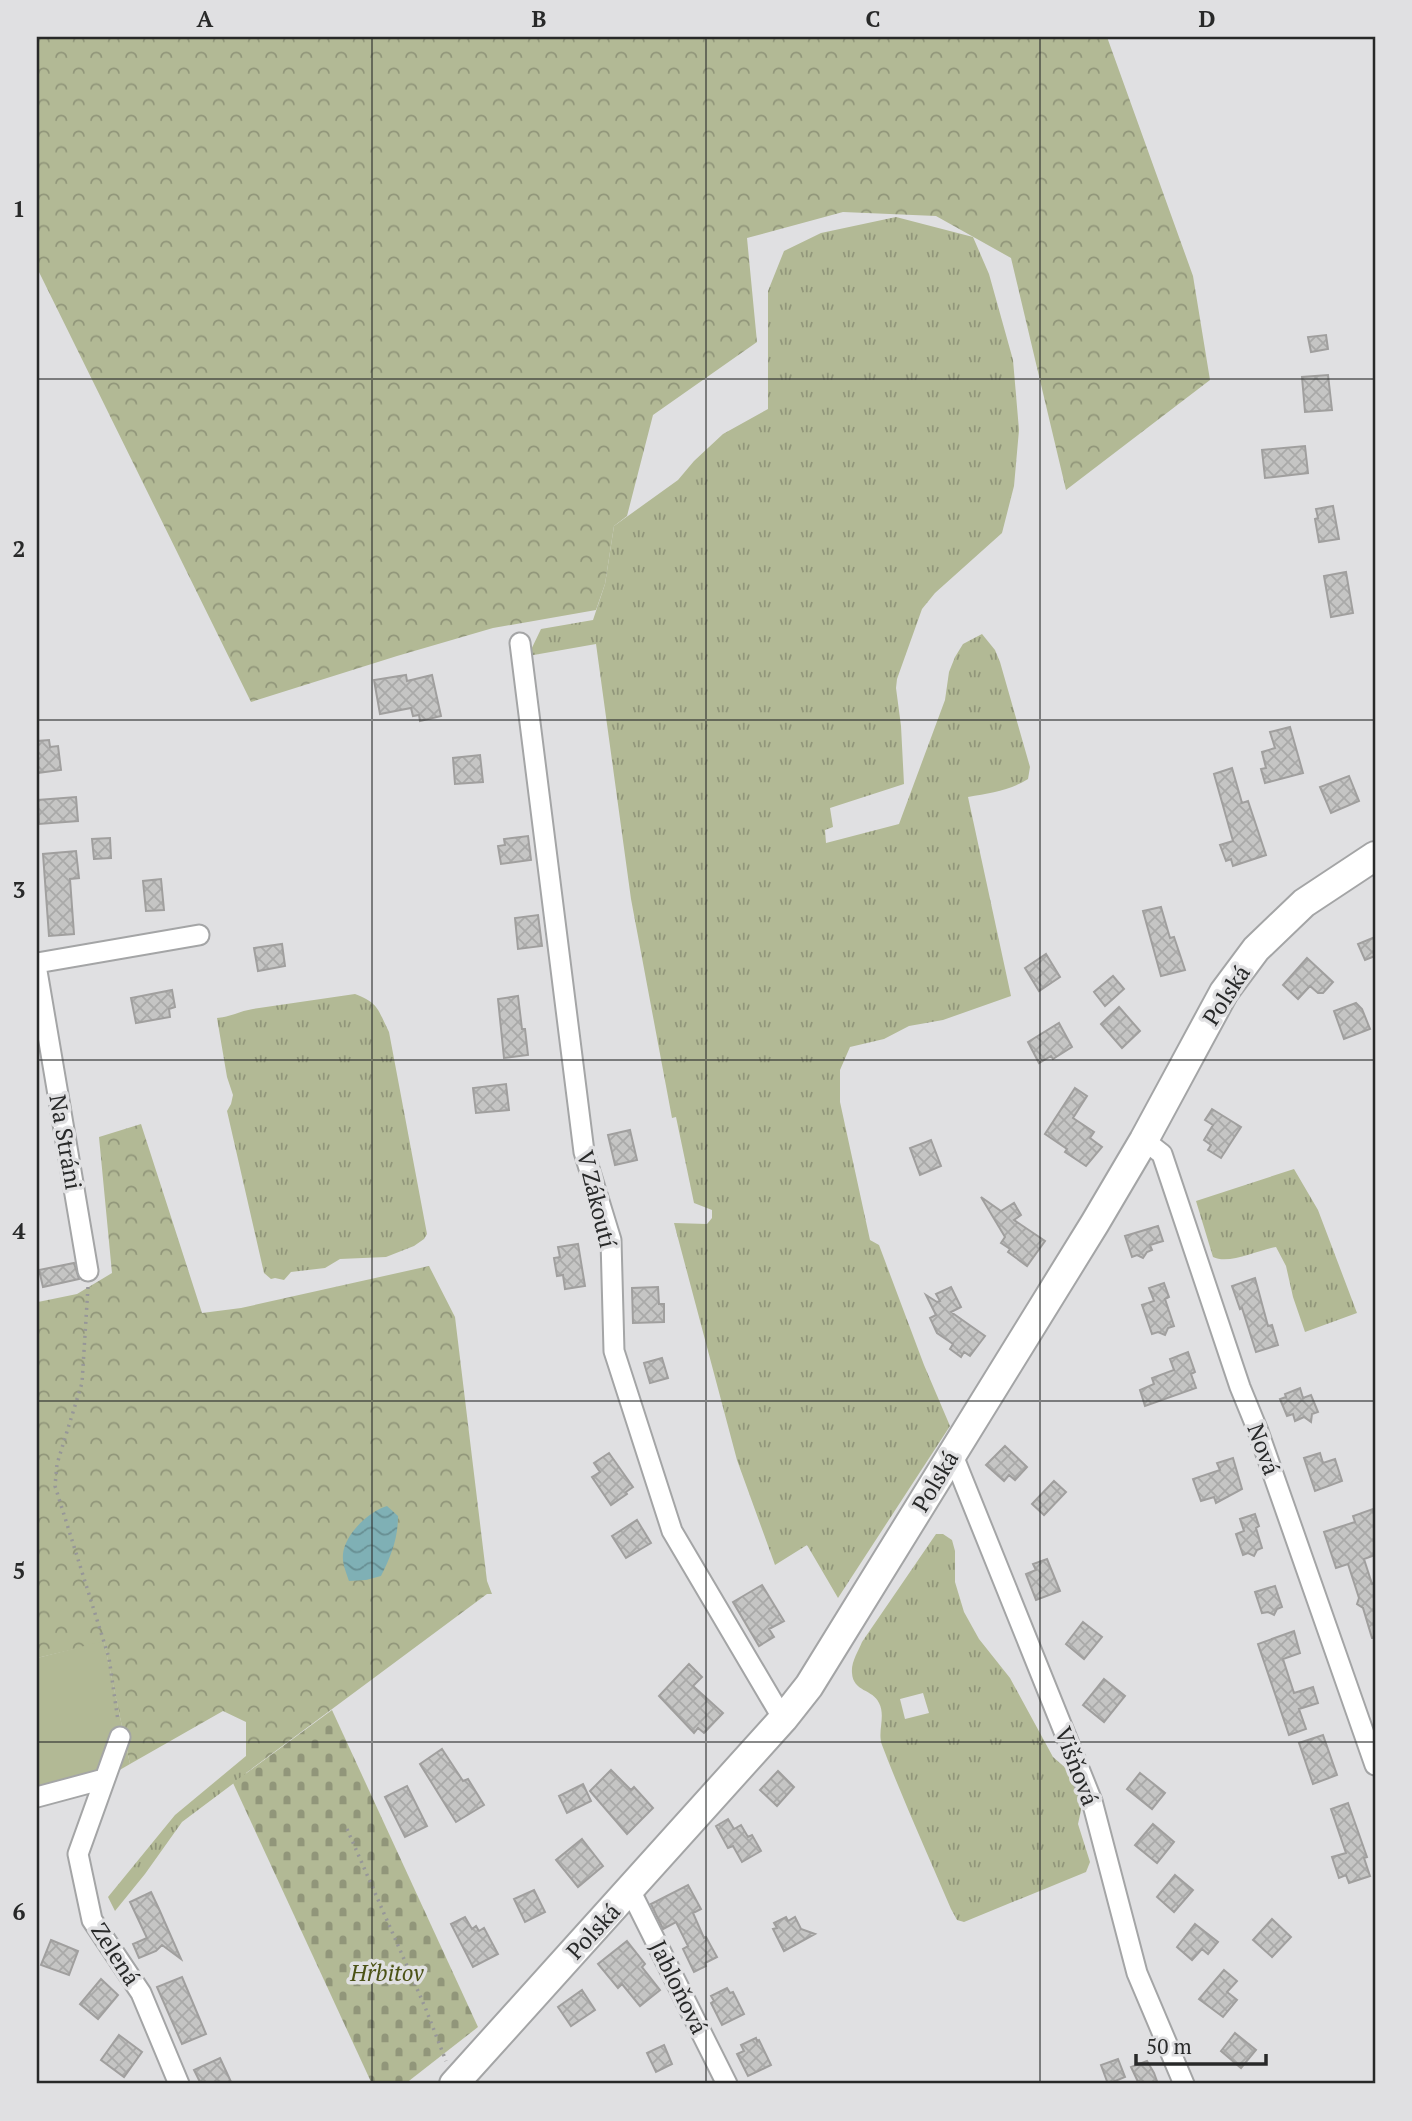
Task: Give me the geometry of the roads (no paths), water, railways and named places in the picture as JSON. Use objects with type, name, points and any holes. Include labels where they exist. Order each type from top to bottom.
[{"type":"street","name":"V Zákoutí","points":[[520,643],[584,1152],[611,1240],[614,1351],[672,1531],[783,1719]]},
{"type":"street","name":"Polská","points":[[455,2083],[783,1719],[809,1686],[1096,1223],[1224,992],[1256,949],[1304,903],[1375,856]]},
{"type":"street","points":[[37,963],[199,935]]},
{"type":"street","name":"Na Stráni","points":[[37,971],[89,1271]]},
{"type":"street","name":"Nová","points":[[1144,1140],[1162,1154],[1240,1387],[1258,1431],[1375,1765]]},
{"type":"street","name":"Višňová","points":[[952,1453],[1092,1801],[1137,1973],[1184,2084]]},
{"type":"street","name":"Zelená","points":[[120,1737],[78,1854],[92,1920],[141,1993],[179,2084]]},
{"type":"street","points":[[37,1797],[104,1779]]},
{"type":"street","name":"Jabloňová","points":[[630,1890],[727,2084]]},
{"type":"water","points":[[387,1506],[398,1516],[398,1524],[393,1547],[381,1576],[349,1581],[343,1557],[348,1539],[366,1518]]},
{"type":"park label","name":"Hřbitov","points":[[387,1972]]}]
